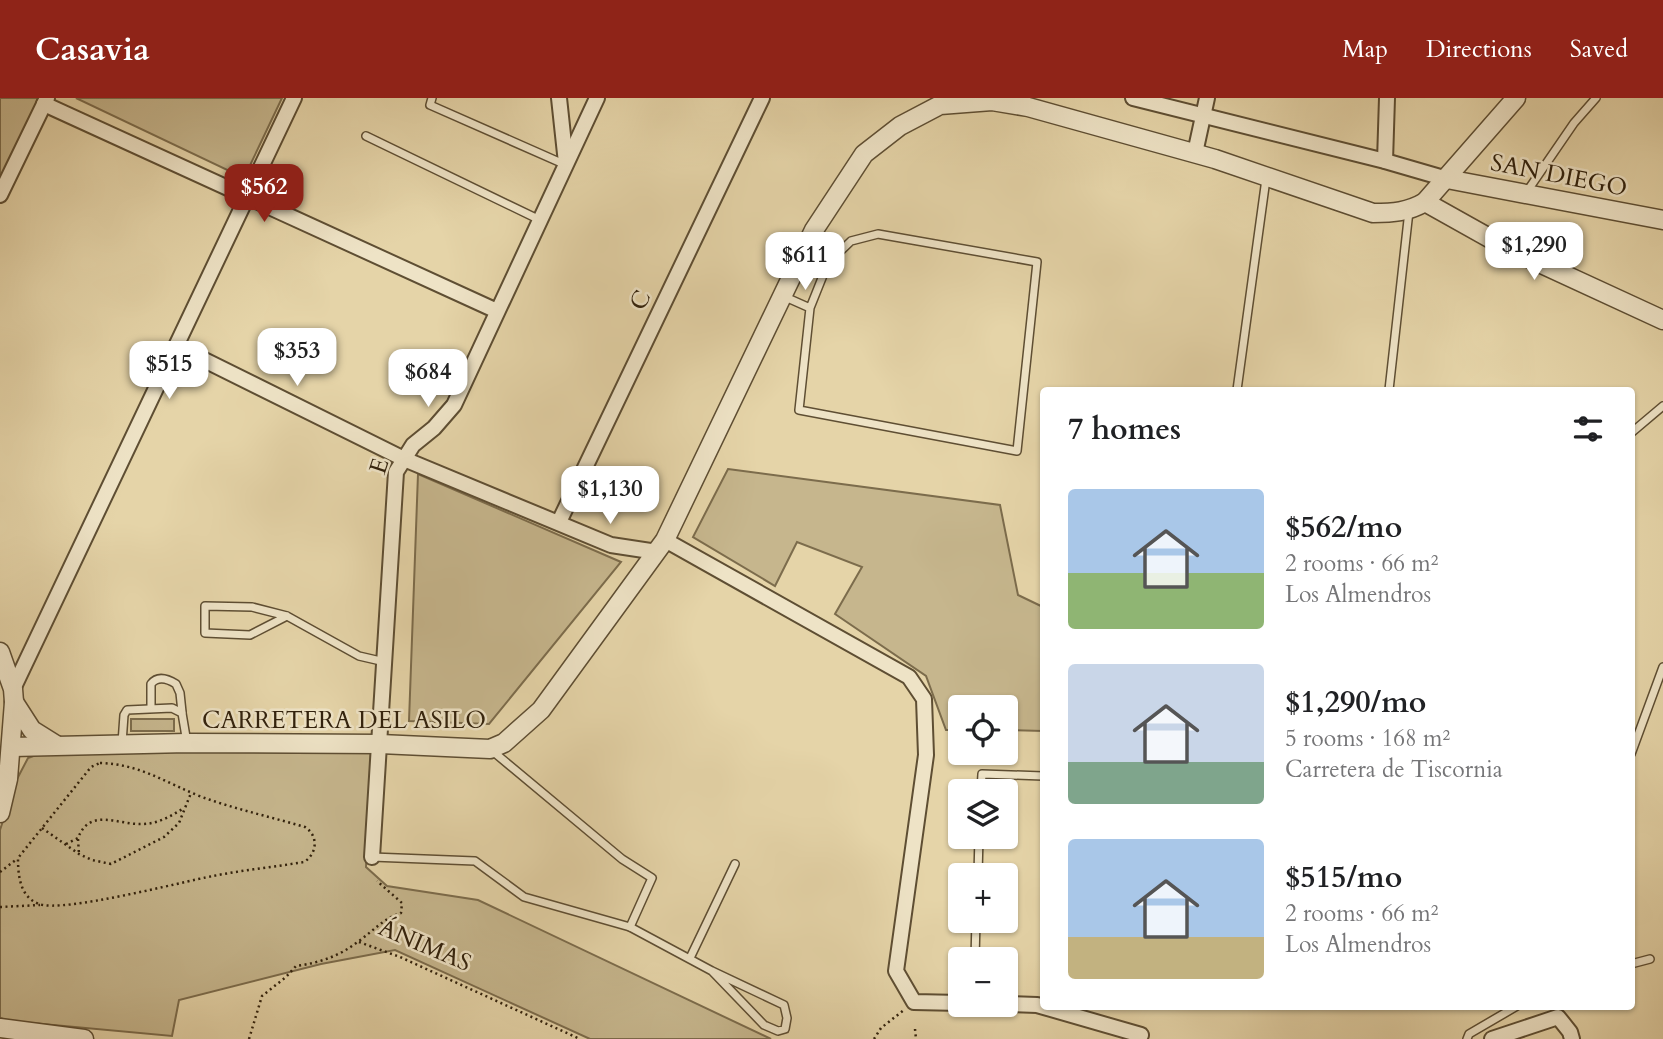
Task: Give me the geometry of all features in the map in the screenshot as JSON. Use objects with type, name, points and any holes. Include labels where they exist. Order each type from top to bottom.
[{"type":"street","points":[[0,813],[12,747],[13,695],[294,98]]},
{"type":"street","points":[[559,98],[566,164]]},
{"type":"street","name":"E","points":[[372,857],[396,472],[413,445],[435,428],[454,405],[597,98]]},
{"type":"street","name":"C","points":[[559,522],[762,98]]},
{"type":"street","points":[[1133,98],[1447,179]]},
{"type":"street","points":[[1195,153],[1207,98]]},
{"type":"street","points":[[1385,161],[1387,98]]},
{"type":"street","points":[[1417,206],[1447,179],[1516,98]]},
{"type":"street","name":"CARRETERA DEL ASILO","points":[[12,747],[187,743],[380,744],[490,749],[504,743],[541,710],[661,546],[814,230],[864,154],[900,126],[940,105],[993,99],[1195,153],[1373,213],[1395,213],[1417,206]]},
{"type":"street","points":[[0,195],[46,101],[247,197],[498,311]]},
{"type":"street","points":[[1416,170],[1426,181],[1417,206]]},
{"type":"street","name":"SAN DIEGO","points":[[1447,179],[1663,219]]},
{"type":"street","points":[[1417,206],[1663,320]]},
{"type":"street","points":[[176,346],[404,459],[611,545],[661,546],[909,677],[924,699],[926,755],[897,971],[914,1002],[948,1003]]},
{"type":"street","points":[[0,652],[13,695],[32,730],[56,746]]},
{"type":"street","points":[[8,779],[22,756],[35,747]]},
{"type":"street","points":[[1018,1004],[1040,1006]]},
{"type":"street","points":[[1054,1010],[1141,1035]]},
{"type":"street","points":[[1492,1039],[1558,1017],[1572,1039]]},
{"type":"street","points":[[0,1028],[84,1039]]},
{"type":"lane","points":[[432,98],[430,104],[566,164]]},
{"type":"lane","points":[[1526,194],[1574,123],[1596,98]]},
{"type":"lane","points":[[366,136],[540,220]]},
{"type":"lane","points":[[1237,387],[1266,175]]},
{"type":"lane","points":[[1389,387],[1417,206]]},
{"type":"lane","points":[[878,234],[1037,262],[1017,451],[799,410],[810,308],[828,263],[851,241],[878,234]]},
{"type":"lane","points":[[782,296],[810,308]]},
{"type":"lane","points":[[1635,430],[1663,406]]},
{"type":"lane","points":[[287,616],[250,635],[205,633],[205,606],[252,607],[287,616],[359,656],[385,662]]},
{"type":"lane","points":[[1635,743],[1663,667]]},
{"type":"lane","points":[[151,708],[151,684],[157,678],[164,678],[176,684],[187,743]]},
{"type":"lane","points":[[122,745],[124,715],[127,710],[172,708],[182,713]]},
{"type":"lane","points":[[490,749],[622,859],[652,878],[630,927]]},
{"type":"lane","points":[[982,779],[982,774],[1040,776]]},
{"type":"lane","points":[[372,857],[475,862],[524,897],[630,927],[712,971],[784,1005],[787,1018],[785,1029],[778,1031],[764,1024],[712,971]]},
{"type":"lane","points":[[690,958],[735,864]]},
{"type":"lane","points":[[1635,963],[1650,959]]},
{"type":"lane","points":[[1466,1039],[1469,1034],[1510,1010]]},
{"type":"path","points":[[0,872],[18,859],[91,767],[100,763],[121,763],[136,768],[191,793],[305,827],[314,836],[312,855],[304,862],[215,875],[67,905],[0,907]]},
{"type":"path","points":[[42,828],[92,860],[111,864],[164,837],[179,823],[191,793]]},
{"type":"path","points":[[79,853],[78,838],[82,828],[91,821],[100,819],[142,825],[169,818],[185,807]]},
{"type":"path","points":[[66,844],[78,838]]},
{"type":"path","points":[[18,859],[20,884],[26,896],[40,905]]},
{"type":"path","points":[[359,942],[388,917],[401,912],[402,903],[377,881]]},
{"type":"path","name":"ÁNIMAS","points":[[249,1039],[262,996],[296,966],[330,958],[359,942],[580,1039]]},
{"type":"path","points":[[874,1039],[881,1028],[914,1002]]},
{"type":"path","points":[[915,1029],[916,1039]]},
{"type":"shaded area","points":[[0,98],[41,98],[0,180]]},
{"type":"shaded area","points":[[76,98],[282,98],[244,178]]},
{"type":"shaded area","points":[[728,469],[1000,505],[1018,595],[1040,606],[1040,731],[1018,730],[1018,695],[948,695],[946,730],[926,676],[835,614],[862,567],[797,542],[775,586],[693,537]]},
{"type":"shaded area","points":[[418,474],[621,562],[489,724],[409,721]]},
{"type":"shaded area","points":[[131,719],[174,719],[174,731],[131,731]]},
{"type":"shaded area","points":[[47,751],[371,753],[366,867],[387,886],[478,900],[771,1039],[590,1039],[395,950],[321,964],[179,1000],[172,1036],[0,1018],[0,830],[16,781],[28,758]]}]
